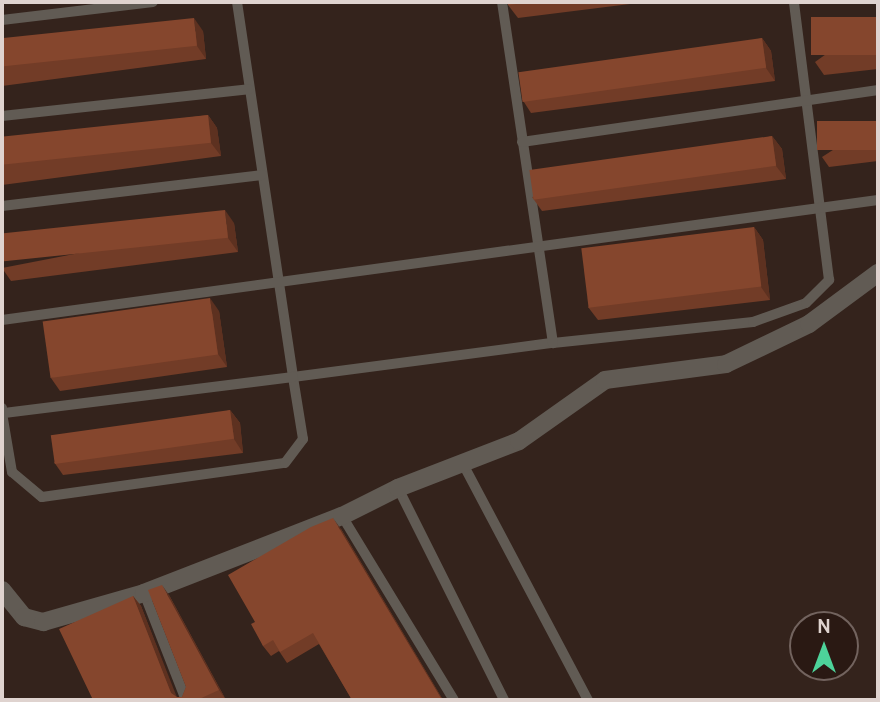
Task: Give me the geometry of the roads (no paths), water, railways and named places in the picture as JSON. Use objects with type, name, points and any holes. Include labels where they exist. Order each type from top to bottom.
[{"type":"street","points":[[2,590],[24,617],[43,622],[144,593],[342,516],[398,488],[519,441],[605,380],[677,372],[726,364],[738,359],[809,324],[878,273]]},
{"type":"lane","points":[[2,20],[153,2]]},
{"type":"lane","points":[[237,2],[262,176],[278,281],[293,377],[303,439],[285,463],[42,497],[12,472],[2,411],[293,377],[552,343],[753,322],[806,303],[829,280],[794,2]]},
{"type":"lane","points":[[502,2],[552,343]]},
{"type":"lane","points":[[2,116],[249,89]]},
{"type":"lane","points":[[522,142],[878,90]]},
{"type":"lane","points":[[2,206],[262,176]]},
{"type":"lane","points":[[2,320],[878,200]]},
{"type":"lane","points":[[463,464],[588,700]]},
{"type":"lane","points":[[398,488],[504,700]]},
{"type":"lane","points":[[342,516],[454,700]]},
{"type":"lane","points":[[144,593],[186,700]]}]
